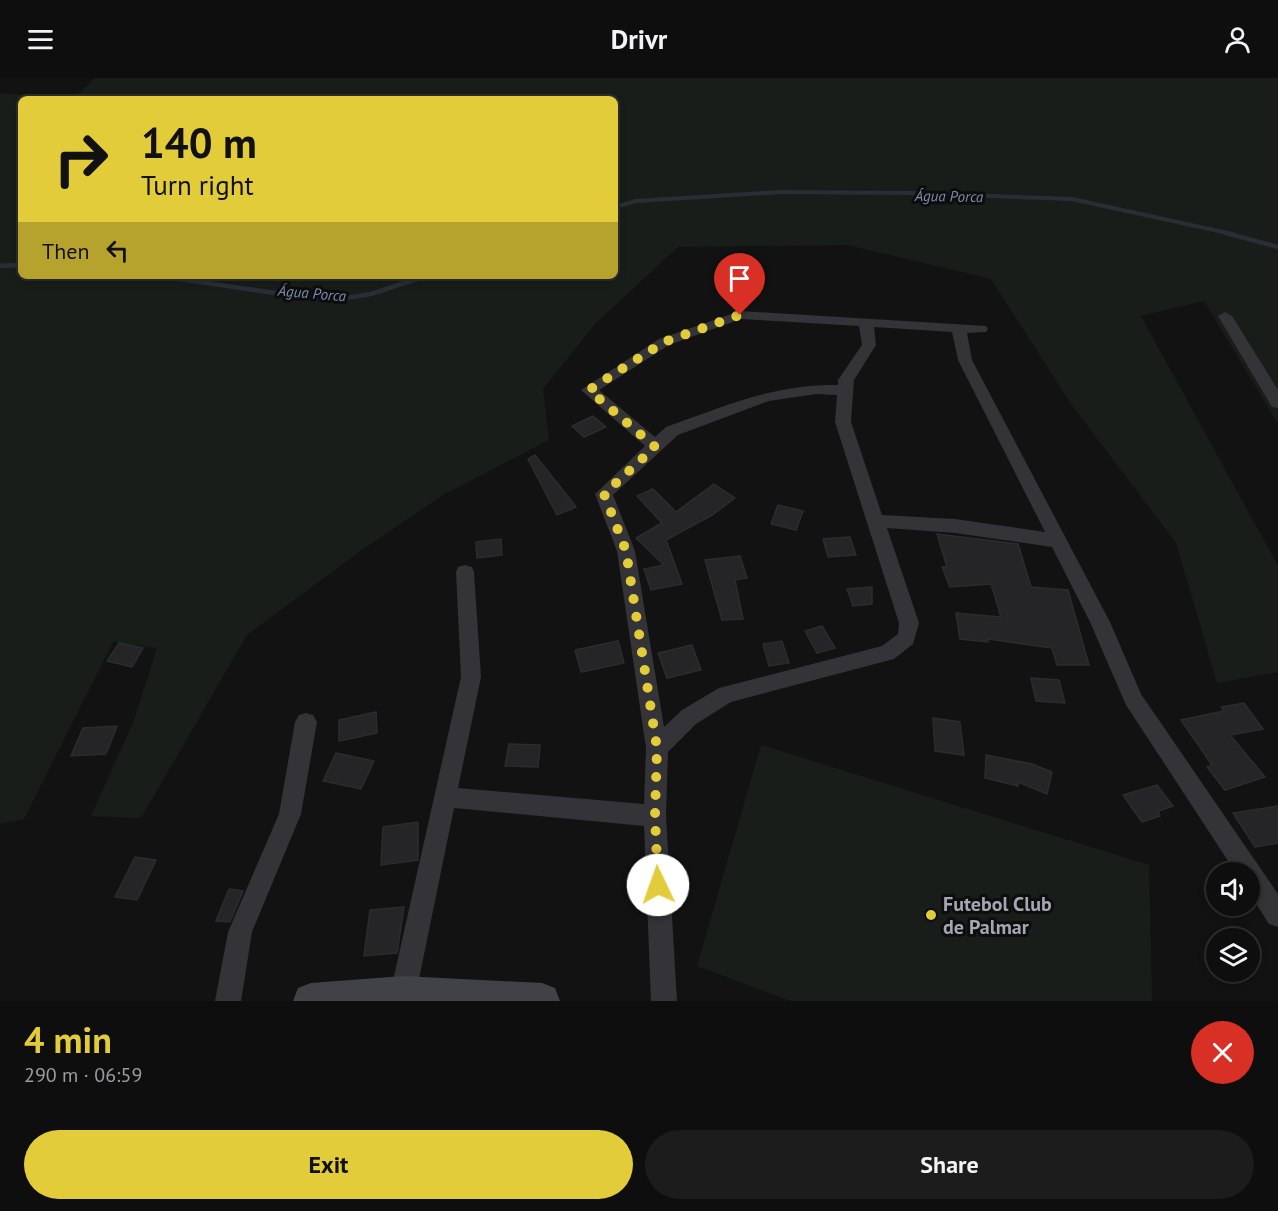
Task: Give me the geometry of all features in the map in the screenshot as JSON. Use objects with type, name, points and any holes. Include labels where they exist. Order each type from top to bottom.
[{"type":"main road","points":[[311,1001],[403,994],[542,1001]]},
{"type":"street","points":[[655,447],[589,390],[664,342],[740,315],[981,329]]},
{"type":"street","points":[[1225,316],[1278,403]]},
{"type":"street","points":[[657,748],[689,717],[726,694],[887,653],[903,644],[910,635],[909,622],[843,422],[846,380],[869,345],[866,324]]},
{"type":"street","points":[[959,328],[965,360],[1100,622],[1133,699],[1278,915]]},
{"type":"street","points":[[664,1001],[655,816],[657,748],[626,551],[604,494],[672,431],[746,401],[796,391],[845,390]]},
{"type":"street","points":[[875,521],[945,525],[1059,541]]},
{"type":"street","points":[[403,994],[471,677],[465,572]]},
{"type":"street","points":[[228,1001],[240,932],[290,814],[306,722]]},
{"type":"street","points":[[446,797],[655,816]]},
{"type":"shaded area","points":[[95,78],[1278,78],[1278,424],[1204,301],[1141,316],[1278,566],[1278,672],[1217,683],[1176,543],[1071,404],[991,279],[848,245],[678,247],[596,323],[543,389],[549,440],[443,495],[359,552],[247,635],[141,818],[91,816],[134,720],[157,648],[113,642],[24,819],[0,824],[0,93],[46,96],[18,96],[18,279],[618,279],[618,96],[66,96],[80,93]]},
{"type":"shaded area","name":"Futebol Club de Palmar","points":[[761,745],[1149,865],[1152,1001],[791,1001],[697,966]]},
{"type":"building","points":[[593,416],[606,427],[584,437],[572,426]]},
{"type":"building","points":[[535,455],[576,507],[557,515],[528,459]]},
{"type":"building","points":[[714,484],[735,498],[712,515],[666,540],[682,584],[651,590],[644,569],[664,565],[636,538],[662,523],[637,496],[653,489],[676,512]]},
{"type":"building","points":[[778,505],[803,511],[796,530],[771,524]]},
{"type":"building","points":[[937,534],[1018,544],[1031,587],[1068,590],[1089,665],[1057,665],[1052,648],[988,639],[988,642],[960,639],[956,613],[1001,617],[991,584],[950,587],[942,567],[947,567]]},
{"type":"building","points":[[850,537],[856,555],[828,557],[823,539]]},
{"type":"building","points":[[501,539],[502,555],[477,558],[476,542]]},
{"type":"building","points":[[740,556],[747,578],[735,580],[743,619],[722,620],[705,560]]},
{"type":"building","points":[[872,587],[872,604],[853,606],[847,589]]},
{"type":"building","points":[[822,626],[835,648],[817,653],[805,631]]},
{"type":"building","points":[[618,641],[624,663],[581,672],[575,650]]},
{"type":"building","points":[[782,641],[789,663],[769,666],[763,644]]},
{"type":"building","points":[[119,643],[143,648],[132,667],[107,661]]},
{"type":"building","points":[[692,645],[701,670],[667,678],[658,653]]},
{"type":"building","points":[[1031,678],[1059,680],[1065,703],[1036,701]]},
{"type":"building","points":[[1244,703],[1263,729],[1230,735],[1265,777],[1225,790],[1207,767],[1212,765],[1181,720],[1224,711],[1221,707]]},
{"type":"building","points":[[376,712],[377,733],[339,741],[339,720]]},
{"type":"building","points":[[933,718],[960,722],[964,755],[935,751]]},
{"type":"building","points":[[117,726],[106,754],[71,756],[83,728]]},
{"type":"building","points":[[509,744],[540,745],[538,767],[505,766]]},
{"type":"building","points":[[336,753],[374,761],[361,789],[323,781]]},
{"type":"building","points":[[986,755],[1032,764],[1052,772],[1047,794],[1018,782],[1018,786],[985,778]]},
{"type":"building","points":[[1157,785],[1173,806],[1158,811],[1160,816],[1142,822],[1123,795]]},
{"type":"building","points":[[1278,806],[1278,843],[1255,847],[1233,813]]},
{"type":"building","points":[[418,822],[418,860],[381,865],[383,827]]},
{"type":"building","points":[[135,857],[156,860],[137,900],[115,897]]},
{"type":"building","points":[[229,889],[243,891],[230,922],[216,921]]},
{"type":"building","points":[[404,907],[397,953],[364,956],[370,910]]},
{"type":"waterway","name":"Água Porca","points":[[618,206],[636,201],[780,192],[912,193],[1072,199],[1232,234]]},
{"type":"waterway","name":"Água Porca","points":[[1226,233],[1278,247]]},
{"type":"waterway","name":"Água Porca","points":[[0,266],[18,265]]},
{"type":"waterway","name":"Água Porca","points":[[180,279],[275,293],[339,299],[371,294],[417,279]]},
{"type":"place","name":"Futebol Club de Palmar","points":[[931,915]]},
{"type":"route","points":[[658,885],[655,816],[657,748],[626,551],[604,494],[655,447],[589,390],[664,342],[740,315]]}]
